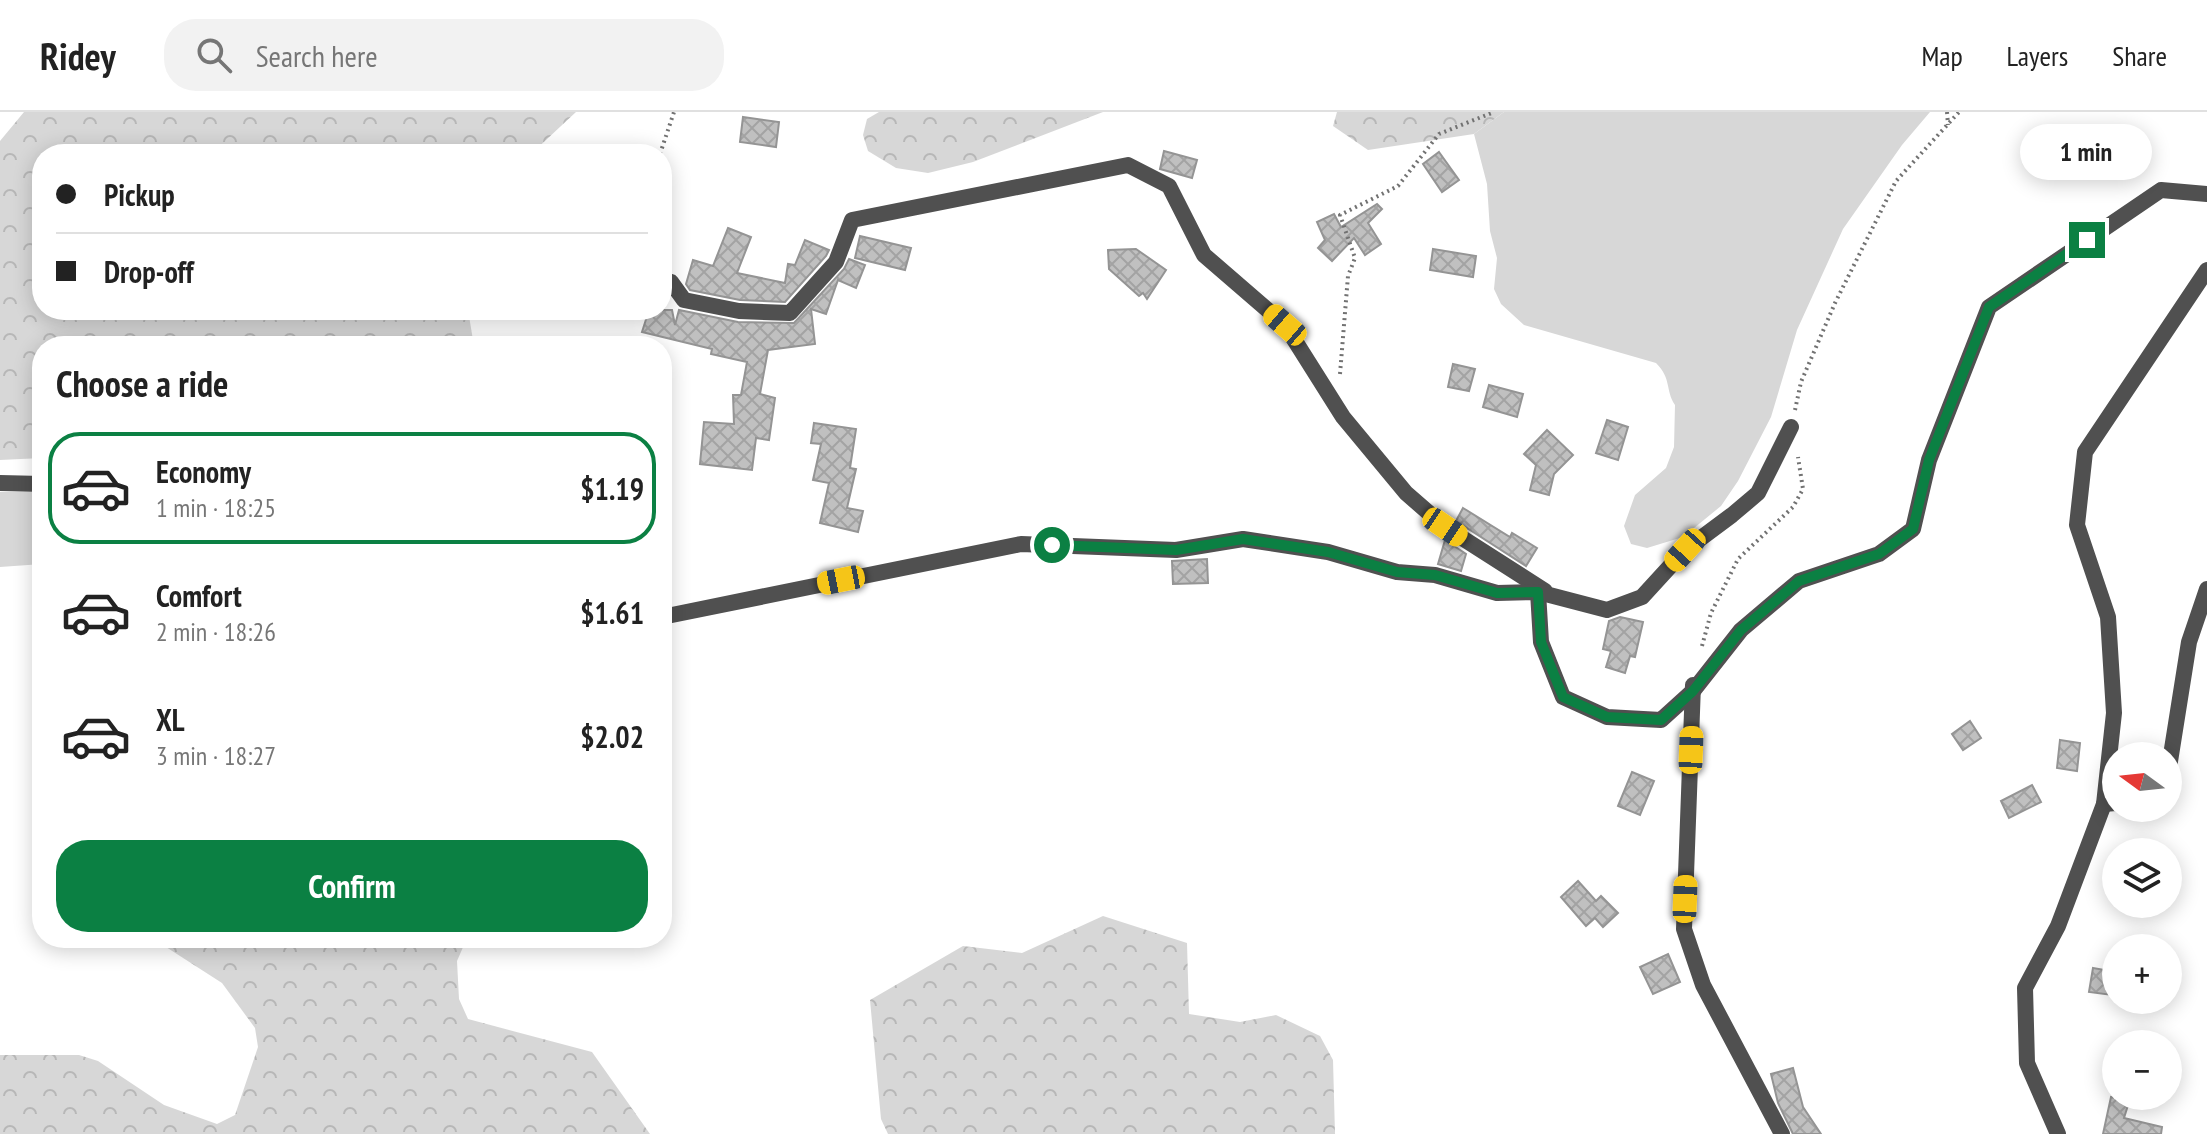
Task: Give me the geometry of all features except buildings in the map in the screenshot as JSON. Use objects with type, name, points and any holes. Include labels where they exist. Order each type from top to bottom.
[{"type":"street","points":[[672,283],[684,300],[739,311],[790,313],[836,262],[852,220],[1128,165],[1169,186],[1204,255],[1285,325],[1337,408],[1406,493],[1445,527],[1546,594]]},
{"type":"street","points":[[1546,594],[1541,642],[1563,697],[1607,717],[1661,720],[1741,630],[1799,581],[1879,554],[1913,529],[1929,460],[1989,307],[2161,190],[2207,194]]},
{"type":"street","points":[[2113,742],[2108,617],[2077,525],[2085,452],[2207,270]]},
{"type":"street","points":[[672,615],[1021,544],[1176,550],[1243,539],[1328,552],[1397,572],[1435,575],[1497,593],[1546,594],[1607,610],[1642,597],[1685,550],[1758,493],[1791,427]]},
{"type":"street","points":[[0,483],[32,484]]},
{"type":"street","points":[[2173,742],[2189,642],[2207,589]]},
{"type":"street","points":[[1693,685],[1684,929],[1703,985],[1782,1134]]},
{"type":"street","points":[[2058,1134],[2027,1063],[2025,988],[2058,926],[2102,822]]},
{"type":"path","points":[[663,144],[674,112]]},
{"type":"path","points":[[1337,408],[1348,276],[1355,258],[1340,215],[1398,186],[1439,134],[1494,112]]},
{"type":"path","points":[[1947,112],[1948,125]]},
{"type":"path","points":[[1693,685],[1711,613],[1738,559],[1793,507],[1803,489],[1791,427],[1801,382],[1835,303],[1896,181],[1959,112]]},
{"type":"green space","points":[[24,112],[576,112],[542,144],[32,144],[32,320],[470,320],[472,336],[32,336],[32,458],[0,460],[0,141]]},
{"type":"green space","points":[[879,112],[1103,112],[973,162],[928,173],[896,168],[868,151],[863,135],[867,119]]},
{"type":"green space","points":[[1337,112],[1504,112],[1474,134],[1368,150],[1333,126]]},
{"type":"green space","points":[[1504,112],[1930,112],[1902,145],[1843,229],[1797,330],[1771,417],[1738,481],[1721,506],[1683,537],[1647,548],[1631,544],[1624,526],[1635,495],[1666,468],[1674,447],[1675,405],[1661,369],[1656,363],[1524,325],[1501,304],[1494,289],[1497,258],[1490,231],[1487,184],[1474,134]]},
{"type":"green space","points":[[0,492],[32,492],[32,565],[0,567]]},
{"type":"green space","points":[[1103,916],[1187,943],[1189,1014],[1240,1022],[1276,1015],[1320,1036],[1333,1060],[1335,1134],[888,1134],[881,1119],[870,1000],[963,946],[1022,953]]},
{"type":"green space","points":[[168,948],[463,948],[457,961],[459,999],[468,1019],[592,1052],[650,1134],[0,1134],[0,1055],[79,1055],[98,1061],[164,1105],[217,1124],[235,1115],[258,1047],[255,1028],[222,983]]},
{"type":"route","points":[[1052,545],[1176,550],[1243,539],[1328,552],[1397,572],[1435,575],[1497,593],[1538,592],[1541,642],[1563,697],[1607,717],[1661,720],[1693,691],[1741,630],[1799,581],[1879,554],[1913,529],[1929,460],[1989,307],[2087,240]]}]
